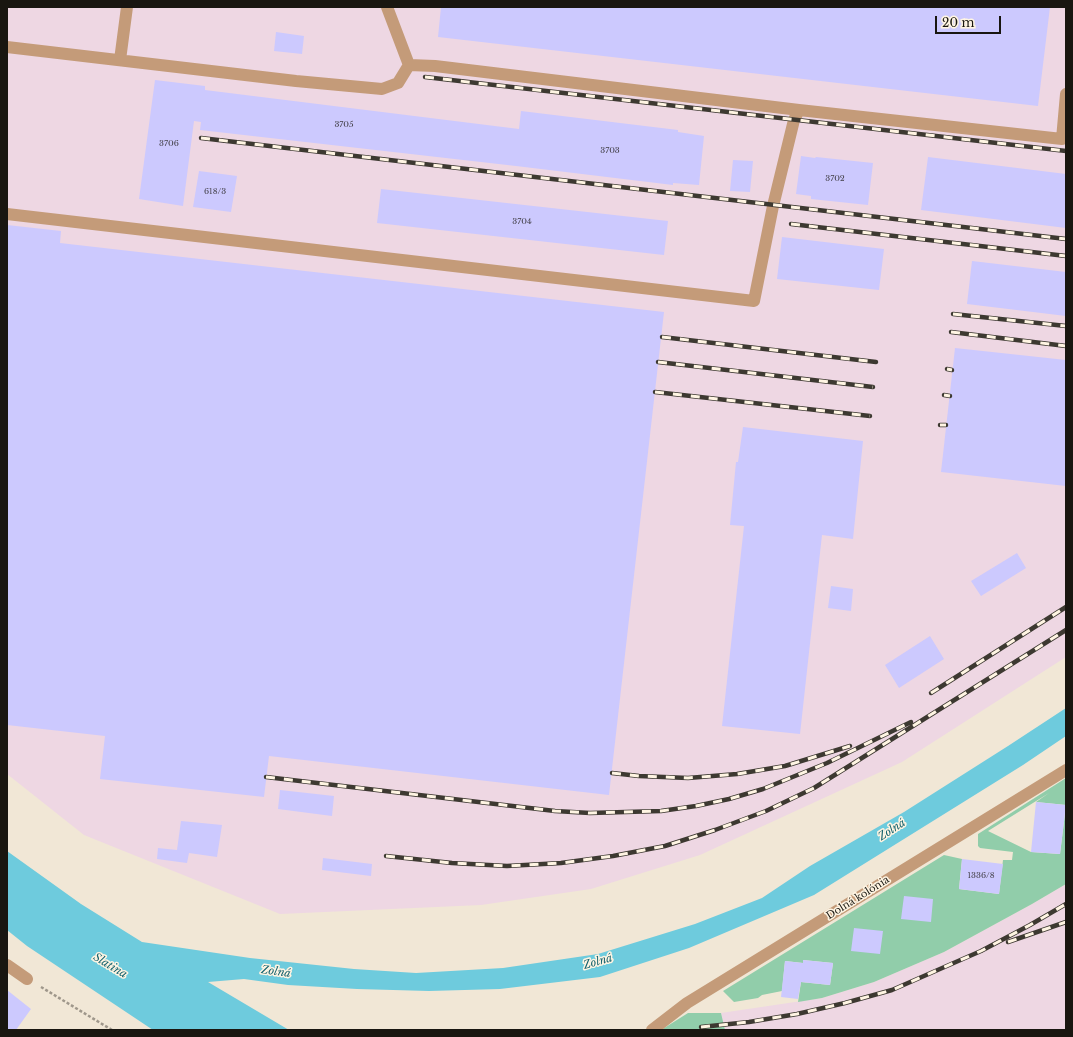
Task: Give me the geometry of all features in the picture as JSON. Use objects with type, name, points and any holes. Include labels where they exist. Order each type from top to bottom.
[{"type":"street","points":[[120,60],[127,7]]},
{"type":"street","points":[[387,7],[409,65]]},
{"type":"street","points":[[7,47],[296,81],[382,89],[398,83],[409,65]]},
{"type":"street","points":[[409,65],[442,67],[799,110],[1062,139],[1066,94]]},
{"type":"street","points":[[7,214],[754,301],[773,206],[794,120],[799,110]]},
{"type":"street","name":"Dolná kolónia","points":[[652,1030],[687,1003],[1066,770]]},
{"type":"street","points":[[7,965],[27,979]]},
{"type":"path","points":[[27,979],[112,1030]]},
{"type":"shaded area","points":[[7,7],[1066,7],[1066,657],[902,762],[700,855],[591,889],[481,905],[280,914],[84,835],[7,774]]},
{"type":"shaded area","points":[[1066,884],[1066,1030],[725,1030],[721,1013],[822,998],[874,982],[944,952]]},
{"type":"green space","points":[[1066,778],[1066,805],[1066,884],[944,952],[874,982],[822,998],[798,1002],[801,982],[830,985],[833,963],[803,960],[803,963],[785,961],[782,991],[762,995],[758,998],[734,1002],[723,991],[944,855],[962,859],[959,889],[999,894],[1003,860],[1012,860],[1013,852],[980,848],[978,846],[978,834]],"holes":[[[1049,793],[1036,802],[1066,805],[1060,854],[1031,852],[988,831]]]},
{"type":"green space","points":[[688,1013],[721,1013],[725,1030],[661,1030]]},
{"type":"water","points":[[1066,708],[1066,736],[1023,765],[814,895],[689,948],[600,977],[500,989],[429,991],[288,985],[244,979],[208,982],[289,1030],[153,1030],[27,946],[7,930],[7,851],[81,904],[142,942],[250,958],[354,969],[416,973],[503,968],[598,954],[695,924],[762,898],[810,866],[904,812]]},
{"type":"building","points":[[441,7],[1050,7],[1038,106],[438,37]]},
{"type":"building","points":[[276,32],[304,36],[302,54],[274,51]]},
{"type":"building","points":[[155,80],[205,86],[205,90],[519,129],[521,111],[678,130],[678,132],[704,136],[699,185],[673,183],[673,185],[200,130],[201,122],[194,121],[183,206],[139,199]]},
{"type":"building","points":[[801,156],[873,163],[868,205],[811,199],[811,196],[796,194]]},
{"type":"building","points":[[928,157],[1066,174],[1066,228],[921,210]]},
{"type":"building","points":[[733,160],[753,161],[750,192],[730,191]]},
{"type":"building","points":[[199,171],[237,176],[231,212],[193,207]]},
{"type":"building","points":[[381,189],[668,221],[664,255],[377,223]]},
{"type":"building","points":[[7,225],[61,231],[60,243],[664,312],[609,795],[269,756],[264,797],[100,779],[105,736],[7,725]]},
{"type":"building","points":[[782,237],[884,249],[879,290],[777,279]]},
{"type":"building","points":[[972,261],[1066,272],[1066,316],[967,304]]},
{"type":"building","points":[[955,348],[1066,360],[1066,486],[941,472]]},
{"type":"building","points":[[743,427],[863,441],[853,539],[822,535],[800,734],[722,726],[744,526],[730,525],[736,462],[738,462]]},
{"type":"building","points":[[1017,553],[1026,568],[981,596],[971,581]]},
{"type":"building","points":[[831,586],[853,589],[851,611],[828,608]]},
{"type":"building","points":[[930,636],[944,659],[899,688],[885,665]]},
{"type":"building","points":[[280,790],[334,796],[332,816],[278,809]]},
{"type":"building","points":[[1036,802],[1066,805],[1060,854],[1031,852]]},
{"type":"building","points":[[181,821],[222,825],[217,857],[189,853],[187,863],[157,859],[158,848],[177,850]]},
{"type":"building","points":[[323,858],[372,864],[371,876],[322,870]]},
{"type":"building","points":[[962,859],[1003,864],[999,894],[959,889]]},
{"type":"building","points":[[904,896],[933,899],[931,922],[901,919]]},
{"type":"building","points":[[854,928],[883,931],[880,954],[851,951]]},
{"type":"building","points":[[803,960],[833,963],[830,985],[801,982],[798,999],[781,997],[785,961],[803,963]]},
{"type":"building","points":[[7,990],[31,1009],[16,1030],[7,1030]]},
{"type":"railway","points":[[425,77],[1066,151]]},
{"type":"railway","points":[[201,138],[1066,239]]},
{"type":"railway","points":[[791,224],[1066,256]]},
{"type":"railway","points":[[953,314],[1066,326]]},
{"type":"railway","points":[[951,332],[1066,346]]},
{"type":"railway","points":[[662,337],[876,362]]},
{"type":"railway","points":[[658,362],[873,387]]},
{"type":"railway","points":[[947,369],[952,370]]},
{"type":"railway","points":[[655,392],[870,416]]},
{"type":"railway","points":[[944,395],[950,396]]},
{"type":"railway","points":[[940,425],[946,425]]},
{"type":"railway","points":[[931,693],[1066,607]]},
{"type":"railway","points":[[386,856],[452,863],[507,866],[561,863],[613,856],[665,846],[715,830],[766,811],[814,788],[1066,630]]},
{"type":"railway","points":[[266,777],[555,811],[590,813],[661,811],[729,799],[763,789],[827,763],[911,722]]},
{"type":"railway","points":[[612,773],[639,776],[688,778],[737,774],[785,766],[850,746]]},
{"type":"railway","points":[[701,1027],[749,1022],[797,1014],[892,990],[981,951],[1066,904]]},
{"type":"railway","points":[[1008,942],[1066,922]]},
{"type":"water label","name":"Zolná","points":[[892,830]]},
{"type":"water label","name":"Zolná","points":[[598,962]]},
{"type":"water label","name":"Slatina","points":[[110,966]]},
{"type":"water label","name":"Zolná","points":[[276,972]]}]
